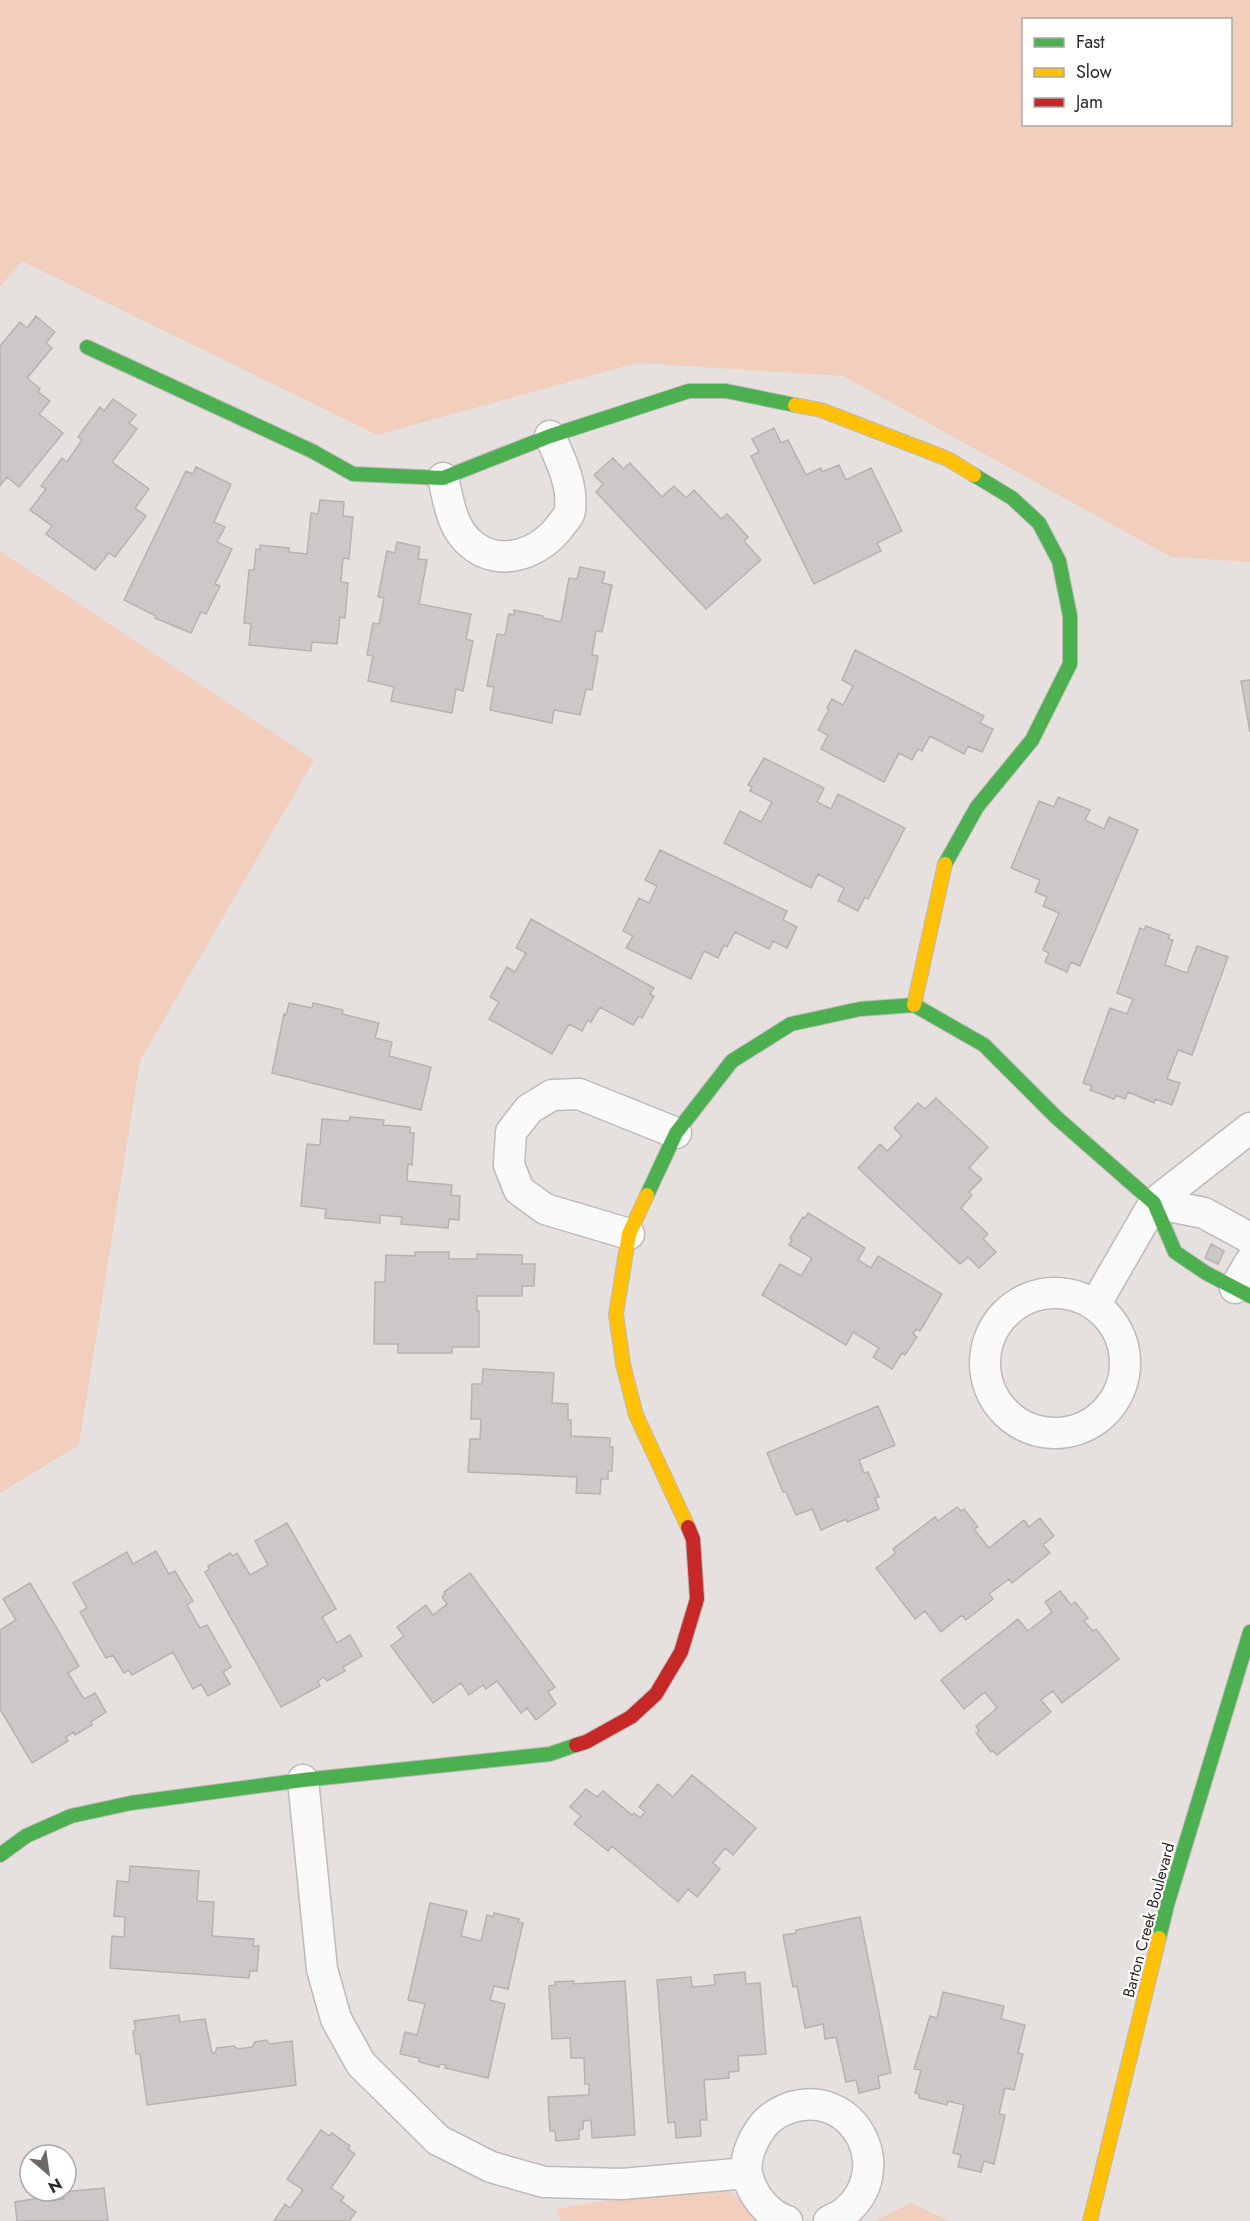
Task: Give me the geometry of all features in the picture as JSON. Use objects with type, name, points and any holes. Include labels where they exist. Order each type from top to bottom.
[{"type":"street","points":[[87,347],[312,451],[353,474],[443,478],[550,436],[689,391],[726,391],[821,410],[948,459],[1012,498],[1039,523],[1059,561],[1070,616],[1070,664],[1032,740],[977,807],[944,866],[914,1005]]},
{"type":"street","points":[[443,478],[454,524],[471,545],[493,557],[525,555],[553,537],[570,512],[568,476],[550,436]]},
{"type":"street","points":[[0,1855],[26,1836],[71,1816],[131,1803],[303,1780],[550,1754],[586,1742],[631,1717],[656,1694],[681,1652],[698,1599],[693,1539],[636,1415],[623,1364],[616,1314],[628,1234],[676,1133],[732,1061],[791,1024],[860,1009],[914,1005],[984,1046],[1057,1118],[1154,1203],[1175,1252],[1206,1273],[1243,1292],[1250,1262]]},
{"type":"street","points":[[628,1234],[545,1209],[519,1190],[509,1165],[511,1132],[529,1109],[552,1095],[579,1094],[676,1133]]},
{"type":"street","points":[[1095,1305],[1154,1203],[1250,1128]]},
{"type":"street","points":[[1154,1203],[1204,1213],[1250,1238]]},
{"type":"street","points":[[1053,1292],[1075,1296],[1095,1305],[1113,1322],[1123,1344],[1125,1368],[1120,1392],[1105,1412],[1086,1427],[1062,1434],[1037,1432],[1015,1422],[998,1405],[987,1386],[984,1364],[987,1342],[997,1322],[1012,1307],[1032,1296],[1053,1292]]},
{"type":"street","name":"Barton Creek Boulevard","points":[[1090,2221],[1167,1905],[1250,1632]]},
{"type":"street","points":[[303,1780],[322,1969],[336,2019],[361,2064],[438,2140],[491,2167],[544,2182],[622,2184],[747,2173]]},
{"type":"street","points":[[787,2221],[767,2209],[754,2192],[747,2173],[748,2154],[755,2136],[767,2120],[783,2110],[801,2105],[819,2105],[838,2112],[852,2123],[863,2139],[868,2157],[867,2178],[859,2197],[845,2213],[829,2221]]},
{"type":"shaded area","points":[[0,0],[1250,0],[1250,562],[1171,557],[843,376],[637,363],[377,435],[22,261],[0,287]]},
{"type":"shaded area","points":[[0,551],[314,760],[140,1061],[79,1445],[0,1493]]},
{"type":"shaded area","points":[[726,2188],[764,2221],[561,2221],[556,2209],[650,2193]]},
{"type":"shaded area","points":[[911,2203],[949,2221],[875,2221]]},
{"type":"building","points":[[36,316],[55,332],[46,343],[52,348],[27,378],[40,389],[38,392],[50,401],[39,414],[63,433],[19,487],[7,477],[0,486],[0,346],[20,322],[27,328]]},
{"type":"building","points":[[113,399],[136,415],[129,423],[137,429],[112,462],[149,489],[135,508],[146,516],[115,557],[109,553],[95,570],[46,534],[52,526],[30,510],[46,489],[41,486],[62,458],[67,462],[82,440],[78,437],[100,407],[104,411]]},
{"type":"building","points":[[774,428],[781,443],[788,440],[806,475],[821,468],[822,472],[839,465],[846,480],[871,468],[902,531],[877,543],[881,551],[814,584],[751,456],[759,452],[752,439]]},
{"type":"building","points":[[613,458],[623,469],[630,463],[662,497],[674,486],[686,498],[694,490],[721,519],[727,514],[748,537],[744,541],[761,560],[706,609],[596,492],[603,484],[594,475]]},
{"type":"building","points":[[196,467],[231,484],[214,522],[225,527],[217,542],[232,549],[215,584],[220,586],[206,614],[201,612],[191,633],[155,618],[156,616],[124,600],[186,471],[193,474]]},
{"type":"building","points":[[320,500],[344,502],[343,516],[353,517],[349,559],[343,558],[341,582],[348,583],[345,618],[340,617],[337,644],[312,642],[311,651],[249,645],[251,624],[244,623],[249,570],[254,570],[256,549],[260,550],[260,545],[289,548],[289,552],[307,554],[311,513],[318,514]]},
{"type":"building","points":[[397,542],[420,547],[418,559],[427,560],[419,604],[471,614],[466,639],[473,641],[463,691],[456,689],[452,713],[391,701],[394,687],[368,681],[373,656],[367,655],[373,623],[379,624],[384,598],[378,597],[387,551],[395,553]]},
{"type":"building","points":[[580,567],[605,572],[602,583],[612,585],[602,632],[596,631],[592,655],[598,656],[592,690],[586,689],[580,715],[554,710],[552,723],[490,710],[494,687],[487,686],[497,634],[505,635],[509,614],[514,615],[514,610],[561,622],[569,578],[577,579]]},
{"type":"building","points":[[855,650],[984,716],[980,723],[993,729],[982,752],[968,746],[964,754],[930,736],[922,751],[918,749],[912,760],[899,753],[884,782],[821,749],[828,735],[818,730],[829,709],[827,708],[832,699],[843,705],[853,686],[842,680]]},
{"type":"building","points":[[1250,680],[1250,732],[1241,681]]},
{"type":"building","points":[[764,758],[824,788],[817,802],[831,809],[838,794],[905,828],[868,899],[865,897],[858,911],[838,901],[844,888],[818,874],[811,888],[724,843],[740,811],[761,822],[772,802],[750,791],[752,787],[748,785]]},
{"type":"building","points":[[1058,797],[1090,810],[1085,820],[1104,829],[1109,817],[1138,830],[1080,966],[1071,962],[1067,972],[1045,962],[1049,953],[1043,950],[1059,913],[1043,906],[1047,897],[1035,892],[1040,880],[1011,868],[1039,801],[1054,807]]},
{"type":"building","points":[[660,850],[787,911],[783,920],[797,927],[787,948],[773,941],[769,949],[735,932],[727,947],[724,945],[718,958],[704,951],[691,979],[626,948],[633,936],[623,931],[639,898],[649,903],[657,886],[645,880]]},
{"type":"building","points":[[531,919],[654,988],[650,994],[654,996],[642,1018],[639,1016],[633,1025],[600,1007],[582,1031],[569,1024],[552,1054],[489,1019],[499,1002],[490,997],[507,967],[515,972],[526,953],[516,948]]},
{"type":"building","points":[[1146,926],[1170,935],[1168,939],[1173,940],[1165,965],[1187,973],[1197,946],[1228,957],[1192,1055],[1178,1050],[1167,1079],[1180,1083],[1172,1105],[1155,1099],[1154,1103],[1128,1092],[1125,1099],[1116,1095],[1114,1099],[1090,1090],[1092,1086],[1083,1083],[1110,1008],[1127,1014],[1133,999],[1117,993],[1140,928],[1144,930]]},
{"type":"building","points":[[289,1003],[312,1008],[313,1003],[343,1010],[342,1014],[379,1023],[375,1038],[392,1042],[389,1056],[431,1067],[421,1110],[272,1073],[284,1014],[286,1015]]},
{"type":"building","points":[[936,1098],[988,1147],[969,1168],[982,1179],[969,1192],[972,1195],[961,1208],[988,1234],[983,1239],[996,1252],[979,1268],[968,1257],[960,1264],[858,1168],[880,1144],[887,1151],[902,1136],[894,1128],[918,1103],[925,1109]]},
{"type":"building","points":[[350,1117],[384,1120],[383,1125],[410,1127],[410,1133],[414,1133],[412,1165],[408,1164],[407,1181],[452,1185],[451,1195],[460,1196],[459,1220],[449,1219],[448,1228],[401,1224],[402,1217],[380,1215],[380,1223],[325,1218],[326,1209],[301,1206],[307,1144],[320,1145],[322,1119],[349,1121]]},
{"type":"building","points":[[808,1213],[865,1248],[858,1260],[871,1268],[878,1256],[942,1294],[920,1331],[916,1329],[913,1334],[917,1337],[905,1355],[902,1353],[892,1369],[873,1357],[879,1348],[853,1332],[846,1345],[762,1295],[780,1264],[801,1276],[812,1258],[789,1245],[792,1240],[790,1238]]},
{"type":"building","points":[[1211,1244],[1224,1251],[1218,1264],[1205,1258]]},
{"type":"building","points":[[415,1252],[449,1252],[449,1259],[477,1259],[477,1254],[522,1255],[522,1264],[535,1264],[534,1286],[522,1286],[522,1296],[477,1296],[479,1347],[452,1347],[452,1353],[398,1353],[398,1344],[374,1344],[375,1282],[385,1282],[386,1255],[415,1256]]},
{"type":"building","points":[[483,1369],[554,1373],[552,1403],[568,1404],[571,1436],[610,1438],[610,1447],[613,1447],[612,1471],[608,1471],[608,1479],[601,1479],[600,1494],[576,1493],[577,1477],[468,1472],[470,1439],[480,1439],[481,1419],[471,1419],[472,1384],[482,1384]]},
{"type":"building","points":[[878,1406],[895,1445],[859,1460],[864,1473],[868,1472],[879,1497],[875,1498],[879,1509],[847,1522],[846,1519],[821,1530],[812,1509],[796,1515],[786,1492],[783,1492],[767,1453]]},
{"type":"building","points":[[957,1507],[961,1511],[964,1509],[978,1527],[974,1529],[989,1548],[1024,1520],[1029,1527],[1040,1518],[1054,1536],[1043,1545],[1050,1553],[1012,1583],[1009,1579],[989,1594],[993,1599],[966,1620],[962,1615],[941,1632],[925,1611],[915,1619],[876,1568],[896,1553],[893,1549],[935,1517],[938,1521]]},
{"type":"building","points":[[287,1523],[336,1609],[322,1617],[337,1643],[350,1635],[362,1656],[343,1667],[345,1671],[327,1681],[324,1677],[318,1681],[320,1686],[281,1707],[205,1572],[209,1569],[208,1566],[230,1553],[233,1556],[237,1553],[250,1575],[268,1565],[255,1541]]},
{"type":"building","points":[[156,1551],[169,1574],[175,1571],[193,1601],[187,1605],[200,1628],[207,1625],[231,1667],[223,1672],[230,1684],[208,1696],[201,1684],[193,1689],[173,1652],[132,1675],[129,1670],[124,1673],[113,1655],[106,1658],[80,1612],[87,1608],[73,1583],[127,1552],[133,1564]]},
{"type":"building","points":[[470,1573],[555,1687],[548,1692],[556,1704],[536,1720],[527,1708],[521,1713],[497,1681],[486,1689],[483,1685],[469,1695],[461,1683],[433,1703],[391,1646],[404,1636],[397,1627],[426,1605],[433,1615],[447,1604],[442,1597],[444,1592]]},
{"type":"building","points":[[30,1583],[79,1666],[68,1673],[84,1699],[95,1693],[106,1712],[91,1722],[92,1725],[75,1735],[74,1732],[66,1737],[68,1741],[32,1763],[0,1709],[0,1630],[16,1620],[3,1599]]},
{"type":"building","points":[[1060,1591],[1071,1605],[1075,1602],[1088,1618],[1084,1621],[1093,1631],[1096,1629],[1119,1659],[1062,1703],[1053,1691],[1041,1700],[1051,1712],[997,1755],[991,1752],[976,1733],[979,1731],[976,1726],[997,1708],[985,1692],[964,1709],[941,1680],[1018,1619],[1028,1631],[1052,1612],[1045,1602]]},
{"type":"building","points":[[692,1775],[756,1828],[733,1855],[725,1848],[713,1863],[720,1869],[697,1897],[688,1889],[678,1902],[612,1846],[608,1851],[574,1824],[581,1816],[570,1807],[586,1789],[597,1797],[603,1791],[632,1815],[634,1813],[640,1818],[645,1812],[639,1807],[658,1784],[673,1797]]},
{"type":"building","points":[[130,1866],[199,1871],[197,1901],[214,1902],[212,1936],[254,1939],[253,1946],[259,1946],[257,1971],[250,1971],[249,1978],[110,1968],[112,1936],[124,1937],[125,1917],[114,1916],[117,1881],[129,1882]]},
{"type":"building","points":[[430,1903],[467,1911],[461,1936],[481,1941],[487,1915],[493,1917],[494,1913],[519,1919],[518,1922],[523,1923],[508,1989],[494,1986],[490,2000],[505,2004],[488,2078],[445,2068],[446,2065],[440,2064],[439,2067],[419,2062],[419,2058],[400,2054],[405,2032],[417,2035],[425,2004],[408,2000]]},
{"type":"building","points":[[860,1917],[891,2073],[878,2076],[880,2088],[859,2093],[856,2080],[846,2082],[836,2037],[825,2039],[823,2024],[805,2028],[797,1986],[793,1987],[783,1935],[796,1933],[796,1930]]},
{"type":"building","points":[[745,1972],[746,1984],[760,1983],[766,2054],[738,2056],[739,2071],[729,2072],[729,2078],[704,2080],[707,2120],[700,2120],[701,2136],[676,2138],[675,2122],[668,2123],[657,1980],[691,1977],[692,1987],[715,1985],[714,1975]]},
{"type":"building","points":[[574,1981],[573,1984],[625,1981],[635,2135],[592,2138],[591,2120],[583,2121],[583,2129],[579,2130],[579,2139],[556,2141],[555,2131],[550,2131],[548,2097],[589,2095],[589,2084],[585,2084],[584,2058],[571,2058],[570,2038],[552,2039],[549,1986],[556,1985],[555,1982]]},
{"type":"building","points":[[943,1992],[1004,2006],[1001,2019],[1025,2025],[1018,2053],[1023,2054],[1014,2090],[1005,2088],[999,2114],[1005,2115],[994,2164],[984,2161],[981,2172],[958,2167],[961,2155],[953,2153],[964,2105],[948,2101],[947,2105],[919,2098],[919,2094],[915,2093],[921,2070],[914,2069],[930,2016],[937,2018]]},
{"type":"building","points":[[179,2015],[180,2022],[205,2019],[212,2053],[215,2053],[217,2048],[252,2047],[255,2042],[266,2040],[270,2044],[292,2041],[296,2085],[147,2105],[140,2054],[136,2054],[134,2021]]},
{"type":"building","points":[[321,2130],[329,2136],[332,2133],[350,2146],[348,2149],[355,2154],[331,2188],[344,2197],[341,2201],[356,2212],[349,2221],[274,2221],[285,2204],[290,2208],[303,2190],[287,2179]]},
{"type":"building","points":[[104,2188],[108,2221],[17,2221],[15,2202],[78,2203],[78,2191]]},
{"type":"traffic: fast","points":[[87,347],[312,451],[353,474],[443,478],[550,436],[689,391],[726,391],[795,405]]},
{"type":"traffic: fast","points":[[945,864],[977,807],[1032,740],[1070,664],[1070,616],[1059,561],[1039,523],[1012,498],[974,475]]},
{"type":"traffic: fast","points":[[647,1195],[676,1133],[732,1061],[791,1024],[860,1009],[914,1005],[984,1045],[1057,1118],[1154,1203],[1175,1252],[1206,1273],[1250,1296]]},
{"type":"traffic: fast","points":[[1159,1938],[1250,1632]]},
{"type":"traffic: fast","points":[[0,1855],[26,1836],[71,1816],[131,1803],[303,1780],[550,1754],[576,1745]]},
{"type":"traffic: slow","points":[[795,405],[821,410],[948,459],[974,475]]},
{"type":"traffic: slow","points":[[914,1005],[945,864]]},
{"type":"traffic: slow","points":[[647,1195],[629,1234],[616,1314],[623,1364],[636,1415],[688,1527]]},
{"type":"traffic: slow","points":[[1090,2221],[1159,1938]]},
{"type":"traffic: jam","points":[[576,1745],[586,1742],[631,1717],[656,1694],[681,1652],[697,1599],[693,1539],[688,1527]]}]
